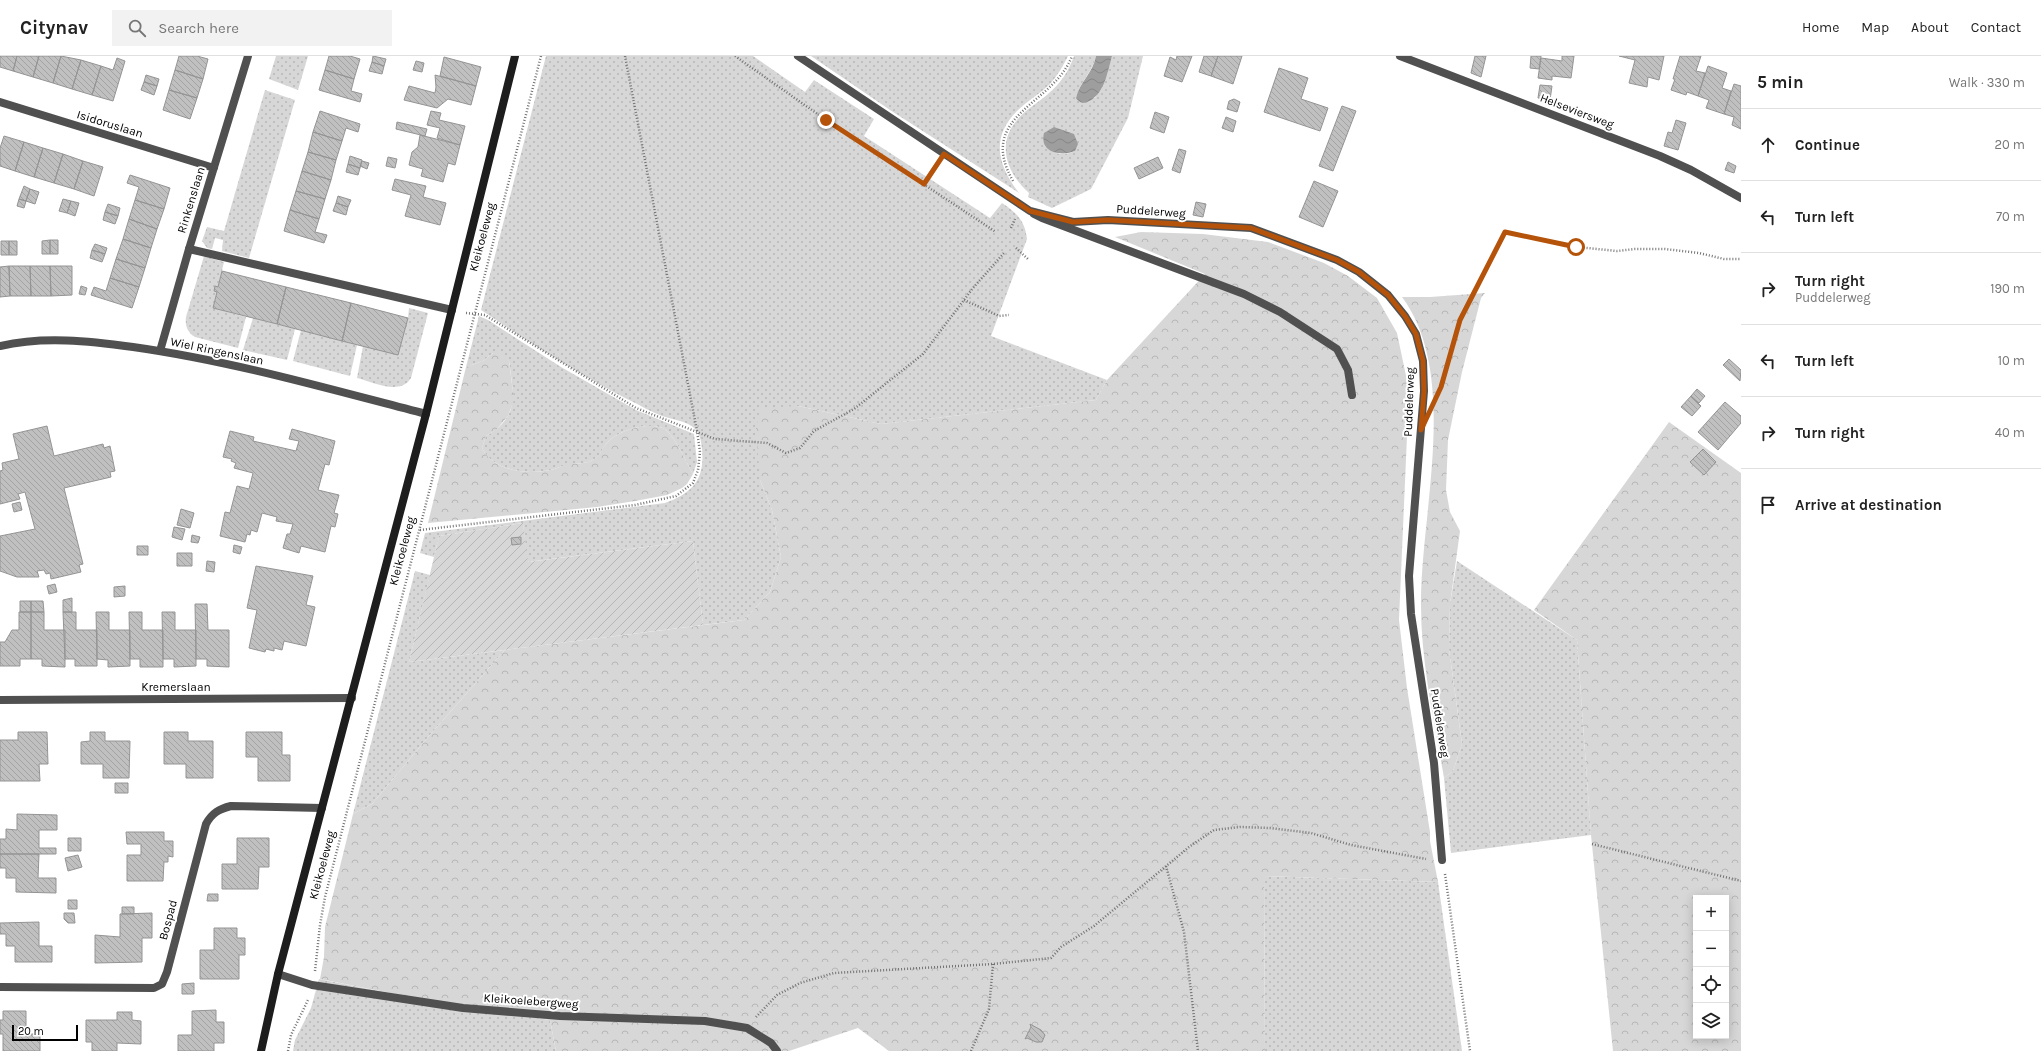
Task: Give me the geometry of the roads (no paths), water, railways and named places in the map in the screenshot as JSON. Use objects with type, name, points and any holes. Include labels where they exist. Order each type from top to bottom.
[{"type":"street","name":"Rinkenslaan","points":[[160,351],[189,249],[248,56]]},
{"type":"street","name":"Kleikoeleweg","points":[[261,1051],[278,974],[426,414],[515,56]]},
{"type":"street","name":"Puddelerweg","points":[[798,56],[1030,211],[1073,222],[1108,220],[1251,228],[1337,260],[1359,272],[1388,295],[1405,316],[1416,334],[1423,361],[1424,391],[1409,576],[1411,614],[1434,763],[1442,860]]},
{"type":"street","name":"Helseviersweg","points":[[1400,56],[1660,156],[1691,170],[1741,198]]},
{"type":"street","name":"Isidoruslaan","points":[[0,102],[214,168]]},
{"type":"street","points":[[1030,211],[1042,218],[1244,294],[1280,312],[1337,349],[1348,370],[1352,395]]},
{"type":"street","points":[[189,249],[452,310]]},
{"type":"street","name":"Wiel Ringenslaan","points":[[0,346],[19,341],[90,341],[160,351],[233,365],[426,414]]},
{"type":"street","name":"Kremerslaan","points":[[0,700],[352,698]]},
{"type":"street","name":"Bospad","points":[[0,987],[154,988],[162,984],[206,824],[212,815],[221,808],[231,806],[322,808]]},
{"type":"street","name":"Kleikoelebergweg","points":[[278,974],[312,984],[463,1008],[560,1016],[705,1021],[747,1028],[771,1043],[777,1051]]},
{"type":"water","points":[[1096,56],[1112,56],[1107,76],[1101,89],[1093,99],[1084,103],[1078,101],[1076,98],[1092,68]]},
{"type":"water","points":[[1054,127],[1074,134],[1078,144],[1075,151],[1069,153],[1057,153],[1048,149],[1043,139],[1044,133]]}]
